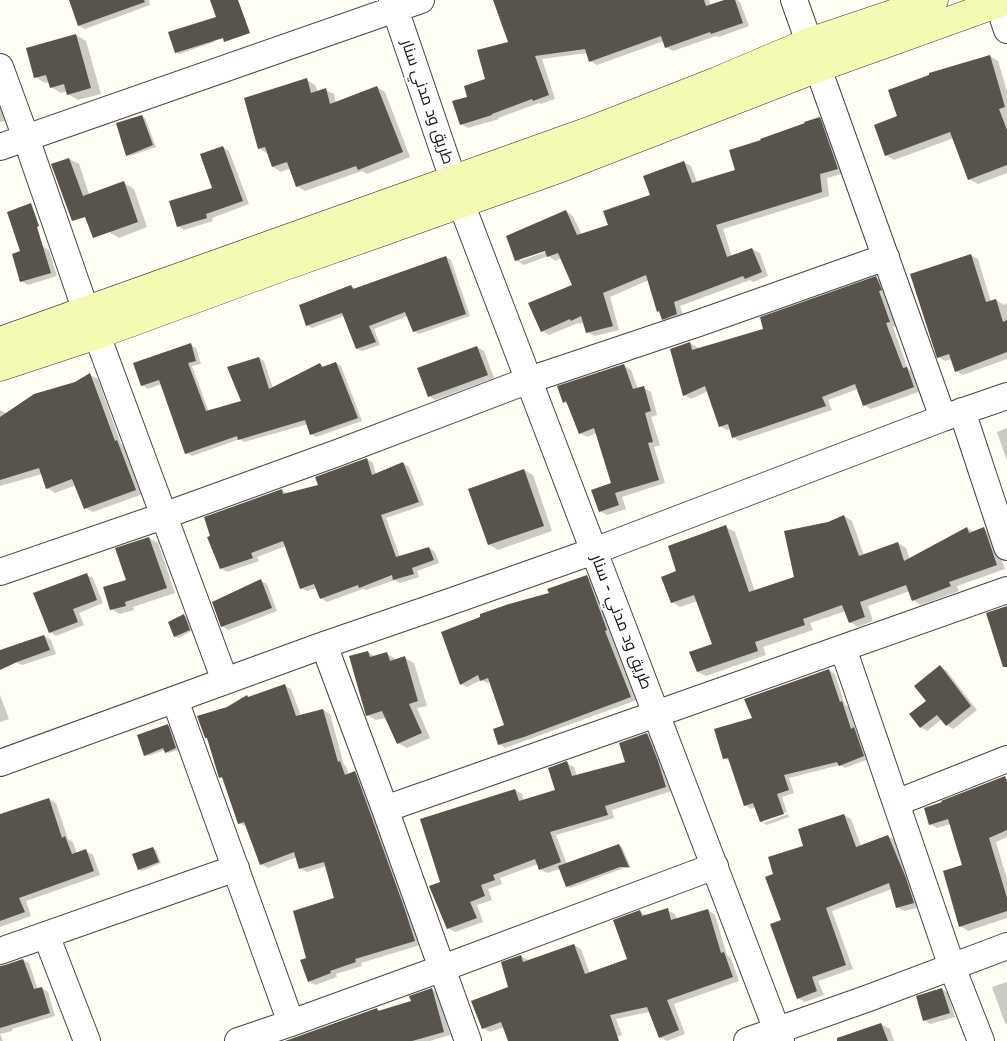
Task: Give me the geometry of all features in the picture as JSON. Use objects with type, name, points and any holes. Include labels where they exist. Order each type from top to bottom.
[{"type":"street","points":[[0,147],[394,5],[421,0]]},
{"type":"street","points":[[794,0],[809,42]]},
{"type":"street","points":[[0,367],[97,335],[284,266],[457,192],[589,131],[717,81],[809,42],[934,0]]},
{"type":"street","points":[[0,341],[86,311],[457,192],[615,147],[818,68],[1000,1],[1007,30]]},
{"type":"street","name":"طريق ود مدني سنار","points":[[394,5],[457,192]]},
{"type":"street","points":[[0,67],[86,311]]},
{"type":"street","points":[[818,68],[886,257],[1007,547]]},
{"type":"street","name":"طريق ود مدني - سنار","points":[[457,192],[779,1036]]},
{"type":"street","points":[[0,572],[340,452],[529,380],[886,257]]},
{"type":"street","points":[[97,335],[225,681]]},
{"type":"street","points":[[0,764],[324,645],[594,551],[952,415],[1007,396]]},
{"type":"street","points":[[385,809],[1007,590]]},
{"type":"street","points":[[324,645],[468,1041]]},
{"type":"street","points":[[843,648],[952,967],[981,1041]]},
{"type":"street","points":[[175,700],[292,1023]]},
{"type":"street","points":[[896,803],[1007,760]]},
{"type":"street","points":[[238,1041],[443,968],[715,866]]},
{"type":"street","points":[[0,951],[236,868]]},
{"type":"street","points":[[46,935],[87,1041]]},
{"type":"street","points":[[747,1041],[779,1036],[866,999],[1007,946]]},
{"type":"building","points":[[69,0],[144,0],[145,2],[78,26]]},
{"type":"building","points":[[210,0],[238,0],[250,33],[224,42],[223,38],[175,53],[168,32],[216,17]]},
{"type":"building","points":[[493,0],[704,0],[706,6],[724,0],[735,0],[743,23],[711,34],[710,32],[665,48],[661,36],[589,62],[585,49],[535,56],[549,95],[533,101],[532,99],[460,125],[452,101],[467,97],[464,86],[485,79],[477,50],[508,42]]},
{"type":"building","points":[[76,34],[91,88],[67,95],[64,84],[50,88],[46,75],[34,78],[26,48]]},
{"type":"building","points":[[990,55],[1005,107],[999,109],[1007,130],[1007,165],[968,180],[950,132],[885,156],[874,125],[897,116],[888,90],[929,75],[929,73]]},
{"type":"building","points":[[307,78],[311,93],[326,88],[330,104],[377,86],[403,152],[358,170],[356,166],[296,187],[287,162],[272,167],[265,147],[258,149],[244,98]]},
{"type":"building","points":[[142,115],[153,145],[126,156],[116,123]]},
{"type":"building","points":[[820,117],[838,169],[820,174],[822,192],[716,225],[727,257],[752,248],[762,272],[745,279],[743,276],[674,302],[677,314],[662,320],[659,311],[657,312],[646,275],[603,293],[613,326],[586,333],[581,316],[541,332],[528,303],[572,285],[558,253],[547,257],[545,251],[515,261],[506,236],[566,210],[577,235],[608,225],[603,211],[650,195],[643,176],[684,161],[692,183],[735,170],[729,150],[761,140]]},
{"type":"building","points":[[223,146],[243,201],[206,214],[207,218],[177,227],[169,201],[212,188],[200,154]]},
{"type":"building","points":[[69,158],[83,196],[124,181],[138,222],[93,238],[85,217],[72,221],[51,164]]},
{"type":"building","points":[[31,203],[51,273],[20,282],[12,254],[20,251],[7,212]]},
{"type":"building","points":[[971,254],[986,302],[996,299],[1003,322],[1007,320],[1007,352],[955,372],[949,354],[937,358],[910,274]]},
{"type":"building","points":[[446,256],[466,314],[413,332],[405,312],[369,326],[376,342],[356,349],[342,313],[306,326],[299,305],[351,285],[353,289]]},
{"type":"building","points":[[876,276],[882,290],[879,291],[890,322],[886,323],[903,368],[907,367],[914,387],[863,406],[855,384],[822,397],[826,406],[732,438],[728,424],[719,427],[705,386],[683,396],[670,349],[690,342],[692,350],[763,329],[760,317]]},
{"type":"building","points":[[191,343],[196,361],[188,363],[206,411],[241,401],[227,367],[259,357],[269,389],[320,363],[322,367],[336,362],[358,418],[310,435],[305,420],[238,440],[237,436],[185,454],[159,380],[141,386],[133,363]]},
{"type":"building","points":[[477,346],[488,375],[428,397],[417,368]]},
{"type":"building","points":[[624,364],[633,389],[644,386],[651,411],[645,413],[653,442],[648,443],[659,480],[615,493],[619,505],[599,512],[591,490],[611,483],[594,428],[579,434],[566,401],[563,403],[557,386]]},
{"type":"building","points":[[90,373],[115,441],[117,440],[136,490],[84,509],[72,479],[46,489],[39,468],[0,480],[0,417],[34,394],[75,382]]},
{"type":"building","points":[[367,458],[372,475],[403,462],[419,502],[381,515],[396,557],[429,547],[434,560],[412,568],[414,574],[393,580],[392,575],[359,588],[358,585],[320,599],[314,584],[300,589],[283,541],[251,553],[253,558],[220,569],[207,537],[210,536],[204,517],[282,489],[283,494],[318,485],[315,477]]},
{"type":"building","points":[[524,469],[544,526],[488,545],[468,489]]},
{"type":"building","points":[[844,515],[859,556],[898,542],[904,561],[967,527],[969,533],[984,527],[997,565],[949,582],[951,586],[912,601],[906,585],[860,602],[865,617],[849,623],[842,605],[803,619],[805,625],[755,642],[758,651],[697,672],[689,652],[712,644],[694,595],[671,603],[661,577],[676,571],[668,546],[726,525],[749,592],[794,577],[784,531],[828,522]]},
{"type":"building","points":[[149,537],[167,588],[125,602],[126,606],[110,610],[103,587],[126,580],[115,548]]},
{"type":"building","points":[[87,573],[97,600],[73,609],[78,622],[49,633],[33,593]]},
{"type":"building","points":[[587,575],[607,630],[605,631],[631,697],[498,745],[493,729],[504,725],[488,678],[480,681],[478,675],[460,685],[441,632],[480,617],[480,614],[549,593],[547,589]]},
{"type":"building","points":[[261,579],[272,608],[221,627],[212,602]]},
{"type":"building","points":[[1007,606],[1007,667],[1003,667],[986,613]]},
{"type":"building","points":[[184,614],[190,630],[174,637],[168,622]]},
{"type":"building","points":[[44,635],[50,650],[0,670],[0,650]]},
{"type":"building","points":[[368,651],[370,657],[387,652],[390,661],[405,656],[418,701],[409,704],[422,733],[397,744],[382,711],[366,716],[349,656]]},
{"type":"building","points":[[940,665],[971,706],[946,726],[937,715],[920,728],[909,714],[926,701],[914,686]]},
{"type":"building","points":[[829,669],[840,702],[842,701],[851,729],[854,727],[864,756],[839,766],[837,762],[784,775],[789,790],[777,794],[784,814],[760,822],[753,803],[744,806],[728,758],[723,759],[714,729],[752,718],[744,699]]},
{"type":"building","points":[[285,684],[296,716],[323,709],[338,762],[340,761],[345,775],[355,771],[415,941],[355,959],[356,962],[330,971],[331,973],[308,982],[300,960],[306,958],[293,911],[334,898],[324,862],[299,869],[294,852],[260,865],[244,822],[238,824],[222,777],[219,778],[207,738],[205,738],[197,716],[227,707],[247,695],[248,697]]},
{"type":"building","points":[[168,724],[176,748],[165,753],[163,748],[144,756],[137,735]]},
{"type":"building","points":[[647,733],[666,787],[605,806],[608,815],[550,832],[561,862],[539,870],[535,859],[493,875],[495,880],[481,885],[485,896],[470,902],[477,918],[447,929],[429,886],[440,882],[420,819],[515,789],[519,801],[555,790],[548,768],[567,761],[572,776],[625,762],[619,743]]},
{"type":"building","points":[[1005,776],[1007,782],[1007,830],[989,838],[1007,898],[1007,911],[959,927],[943,871],[962,865],[948,819],[929,825],[924,808]]},
{"type":"building","points":[[49,798],[62,838],[65,836],[72,854],[86,849],[94,871],[19,898],[25,912],[0,921],[0,814]]},
{"type":"building","points":[[844,814],[856,847],[888,835],[914,903],[896,908],[889,883],[826,908],[846,965],[812,977],[817,991],[797,999],[770,924],[781,920],[765,877],[773,874],[768,857],[803,846],[798,829]]},
{"type":"building","points":[[619,844],[629,867],[620,867],[566,887],[558,866]]},
{"type":"building","points":[[153,847],[159,862],[138,870],[132,854]]},
{"type":"building","points":[[668,908],[671,920],[708,909],[721,953],[724,952],[733,977],[667,1000],[679,1030],[659,1038],[647,1007],[610,1015],[619,1041],[508,1041],[501,1022],[482,1029],[471,1001],[508,987],[501,962],[521,955],[523,962],[574,944],[585,974],[627,959],[613,920],[640,910],[642,916]]},
{"type":"building","points":[[23,959],[34,989],[42,987],[50,1013],[0,1028],[0,966]]},
{"type":"building","points":[[432,988],[444,1032],[412,1041],[285,1041],[377,1008],[378,1011],[411,1001],[409,996]]},
{"type":"building","points":[[942,988],[950,1013],[923,1021],[916,996]]},
{"type":"building","points":[[881,1023],[888,1041],[837,1041],[837,1038]]}]
